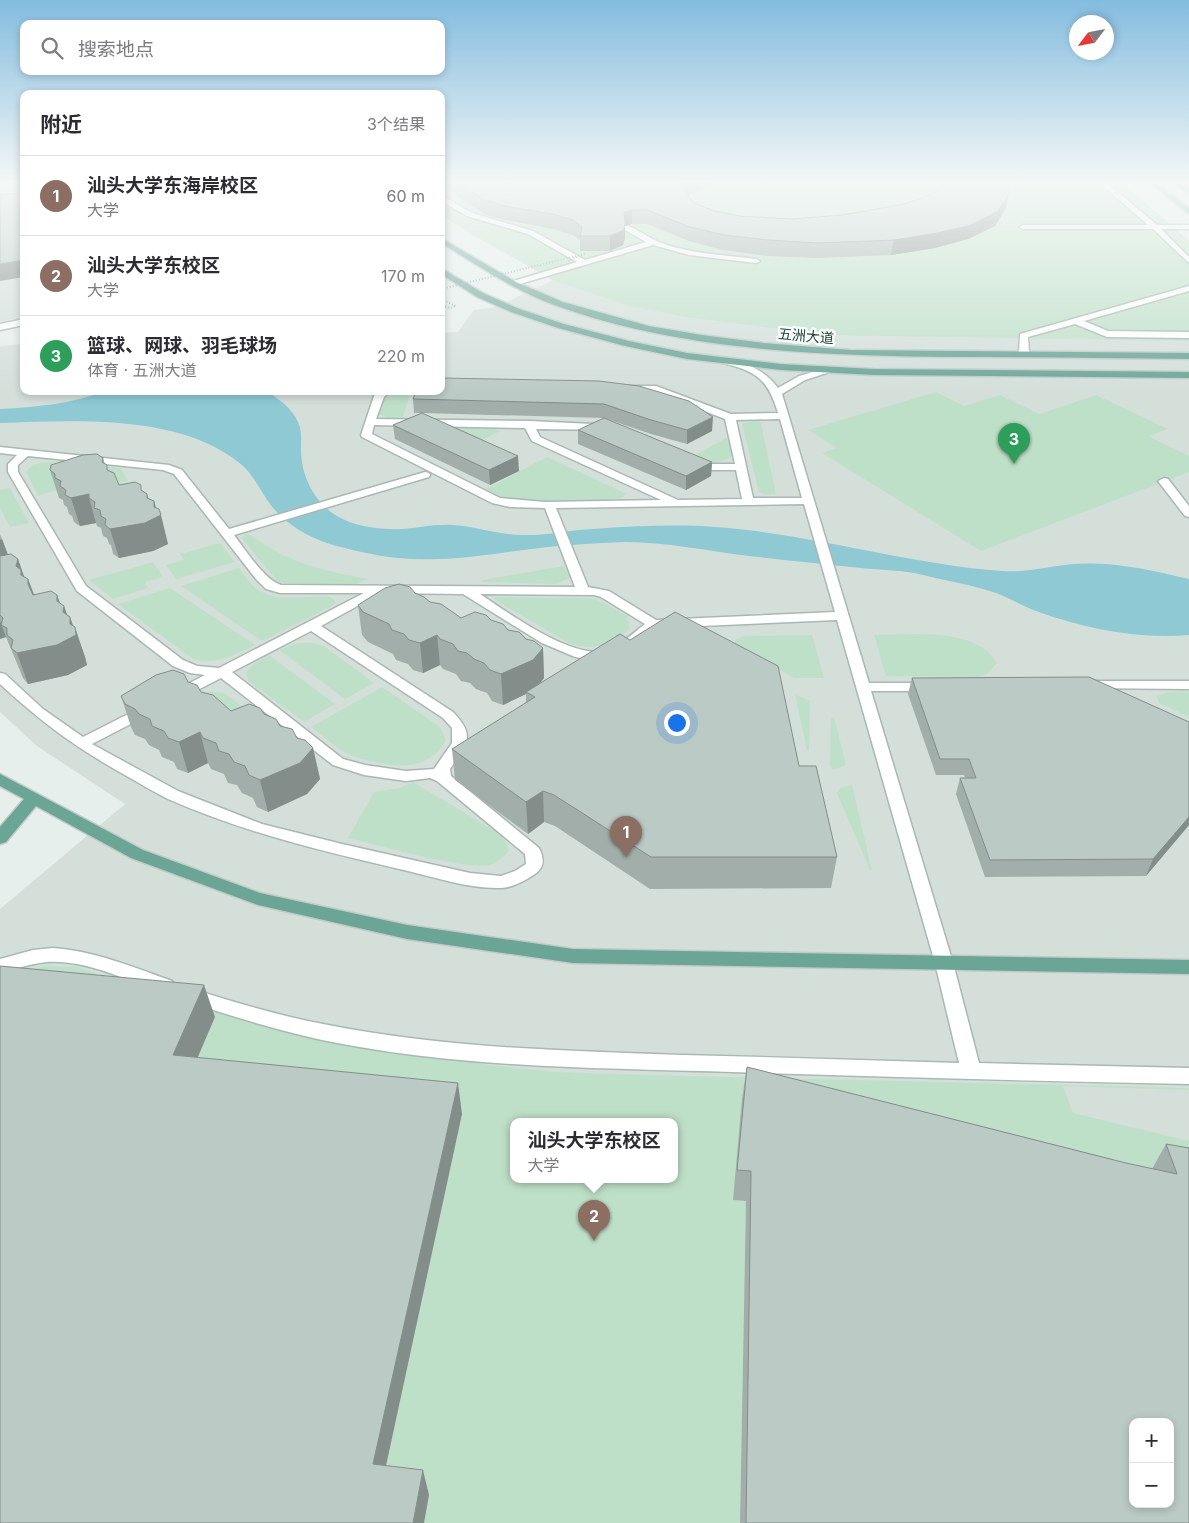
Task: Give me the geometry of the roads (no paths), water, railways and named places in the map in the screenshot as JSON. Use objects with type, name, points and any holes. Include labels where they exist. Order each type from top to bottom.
[{"type":"main road","name":"五洲大道","points":[[464,254],[513,284],[560,304],[648,329],[764,346],[851,354],[1024,353],[1189,356]]},
{"type":"main road","name":"五洲大道","points":[[445,273],[480,295],[514,310],[561,326],[628,344],[687,356],[781,367],[874,372],[1189,375]]},
{"type":"main road","points":[[0,779],[137,854],[258,899],[407,932],[573,956],[1189,967]]},
{"type":"main road","points":[[0,838],[34,798]]},
{"type":"street","points":[[568,254],[584,263]]},
{"type":"street","points":[[513,284],[614,254]]},
{"type":"street","points":[[702,254],[756,262]]},
{"type":"street","points":[[1024,353],[1024,336],[1189,288]]},
{"type":"street","points":[[1076,321],[1108,334],[1189,335]]},
{"type":"street","points":[[0,326],[20,323]]},
{"type":"street","points":[[722,360],[750,367],[766,378],[776,393],[944,963],[971,1071]]},
{"type":"street","points":[[776,393],[802,378],[831,370]]},
{"type":"street","points":[[617,389],[656,389],[730,417],[783,416]]},
{"type":"street","points":[[380,395],[366,435],[496,501],[510,504],[808,501]]},
{"type":"street","points":[[730,417],[748,502]]},
{"type":"street","points":[[370,422],[606,425],[623,432]]},
{"type":"street","points":[[530,424],[531,432],[536,439],[677,503]]},
{"type":"street","points":[[0,450],[165,467],[178,472],[270,586],[295,590],[583,591],[605,594],[653,624],[841,616]]},
{"type":"street","points":[[0,678],[38,712],[94,752],[173,795],[258,828],[342,850],[470,879],[502,882],[521,875],[535,866],[533,852],[444,779],[432,773],[406,776],[364,770],[338,762],[223,672],[195,670],[178,663],[81,588],[13,472],[13,464],[25,453]]},
{"type":"street","points":[[683,457],[711,467],[741,467]]},
{"type":"street","points":[[226,533],[425,476]]},
{"type":"street","points":[[1164,482],[1189,514]]},
{"type":"street","points":[[549,504],[583,591]]},
{"type":"street","points":[[82,743],[380,590]]},
{"type":"street","points":[[465,590],[554,645],[577,654],[594,656],[609,653],[630,643],[653,624]]},
{"type":"street","points":[[312,626],[448,715],[459,727],[459,743],[442,769],[444,779]]},
{"type":"street","points":[[1111,698],[1081,686],[1189,685]]},
{"type":"street","points":[[862,687],[950,686]]},
{"type":"street","points":[[0,966],[52,955],[83,958],[212,1003],[273,1020],[346,1036],[446,1050],[580,1060],[1189,1076]]},
{"type":"water","points":[[92,395],[272,395],[289,408],[298,422],[301,431],[303,467],[315,495],[337,516],[360,525],[394,529],[452,525],[513,535],[549,534],[624,527],[701,526],[788,536],[930,562],[1002,571],[1029,570],[1088,563],[1117,565],[1189,579],[1189,635],[1131,634],[1092,628],[1036,611],[987,590],[915,573],[749,556],[656,543],[578,544],[443,559],[396,558],[362,552],[321,541],[299,530],[279,515],[242,465],[217,448],[189,436],[158,428],[126,424],[61,421],[0,423],[0,409],[53,404]]},
{"type":"place","name":"篮球、网球、羽毛球场","points":[[1014,464]]},
{"type":"place","name":"汕头大学东海岸校区","points":[[626,857]]},
{"type":"place","name":"汕头大学东校区","points":[[594,1241]]}]
